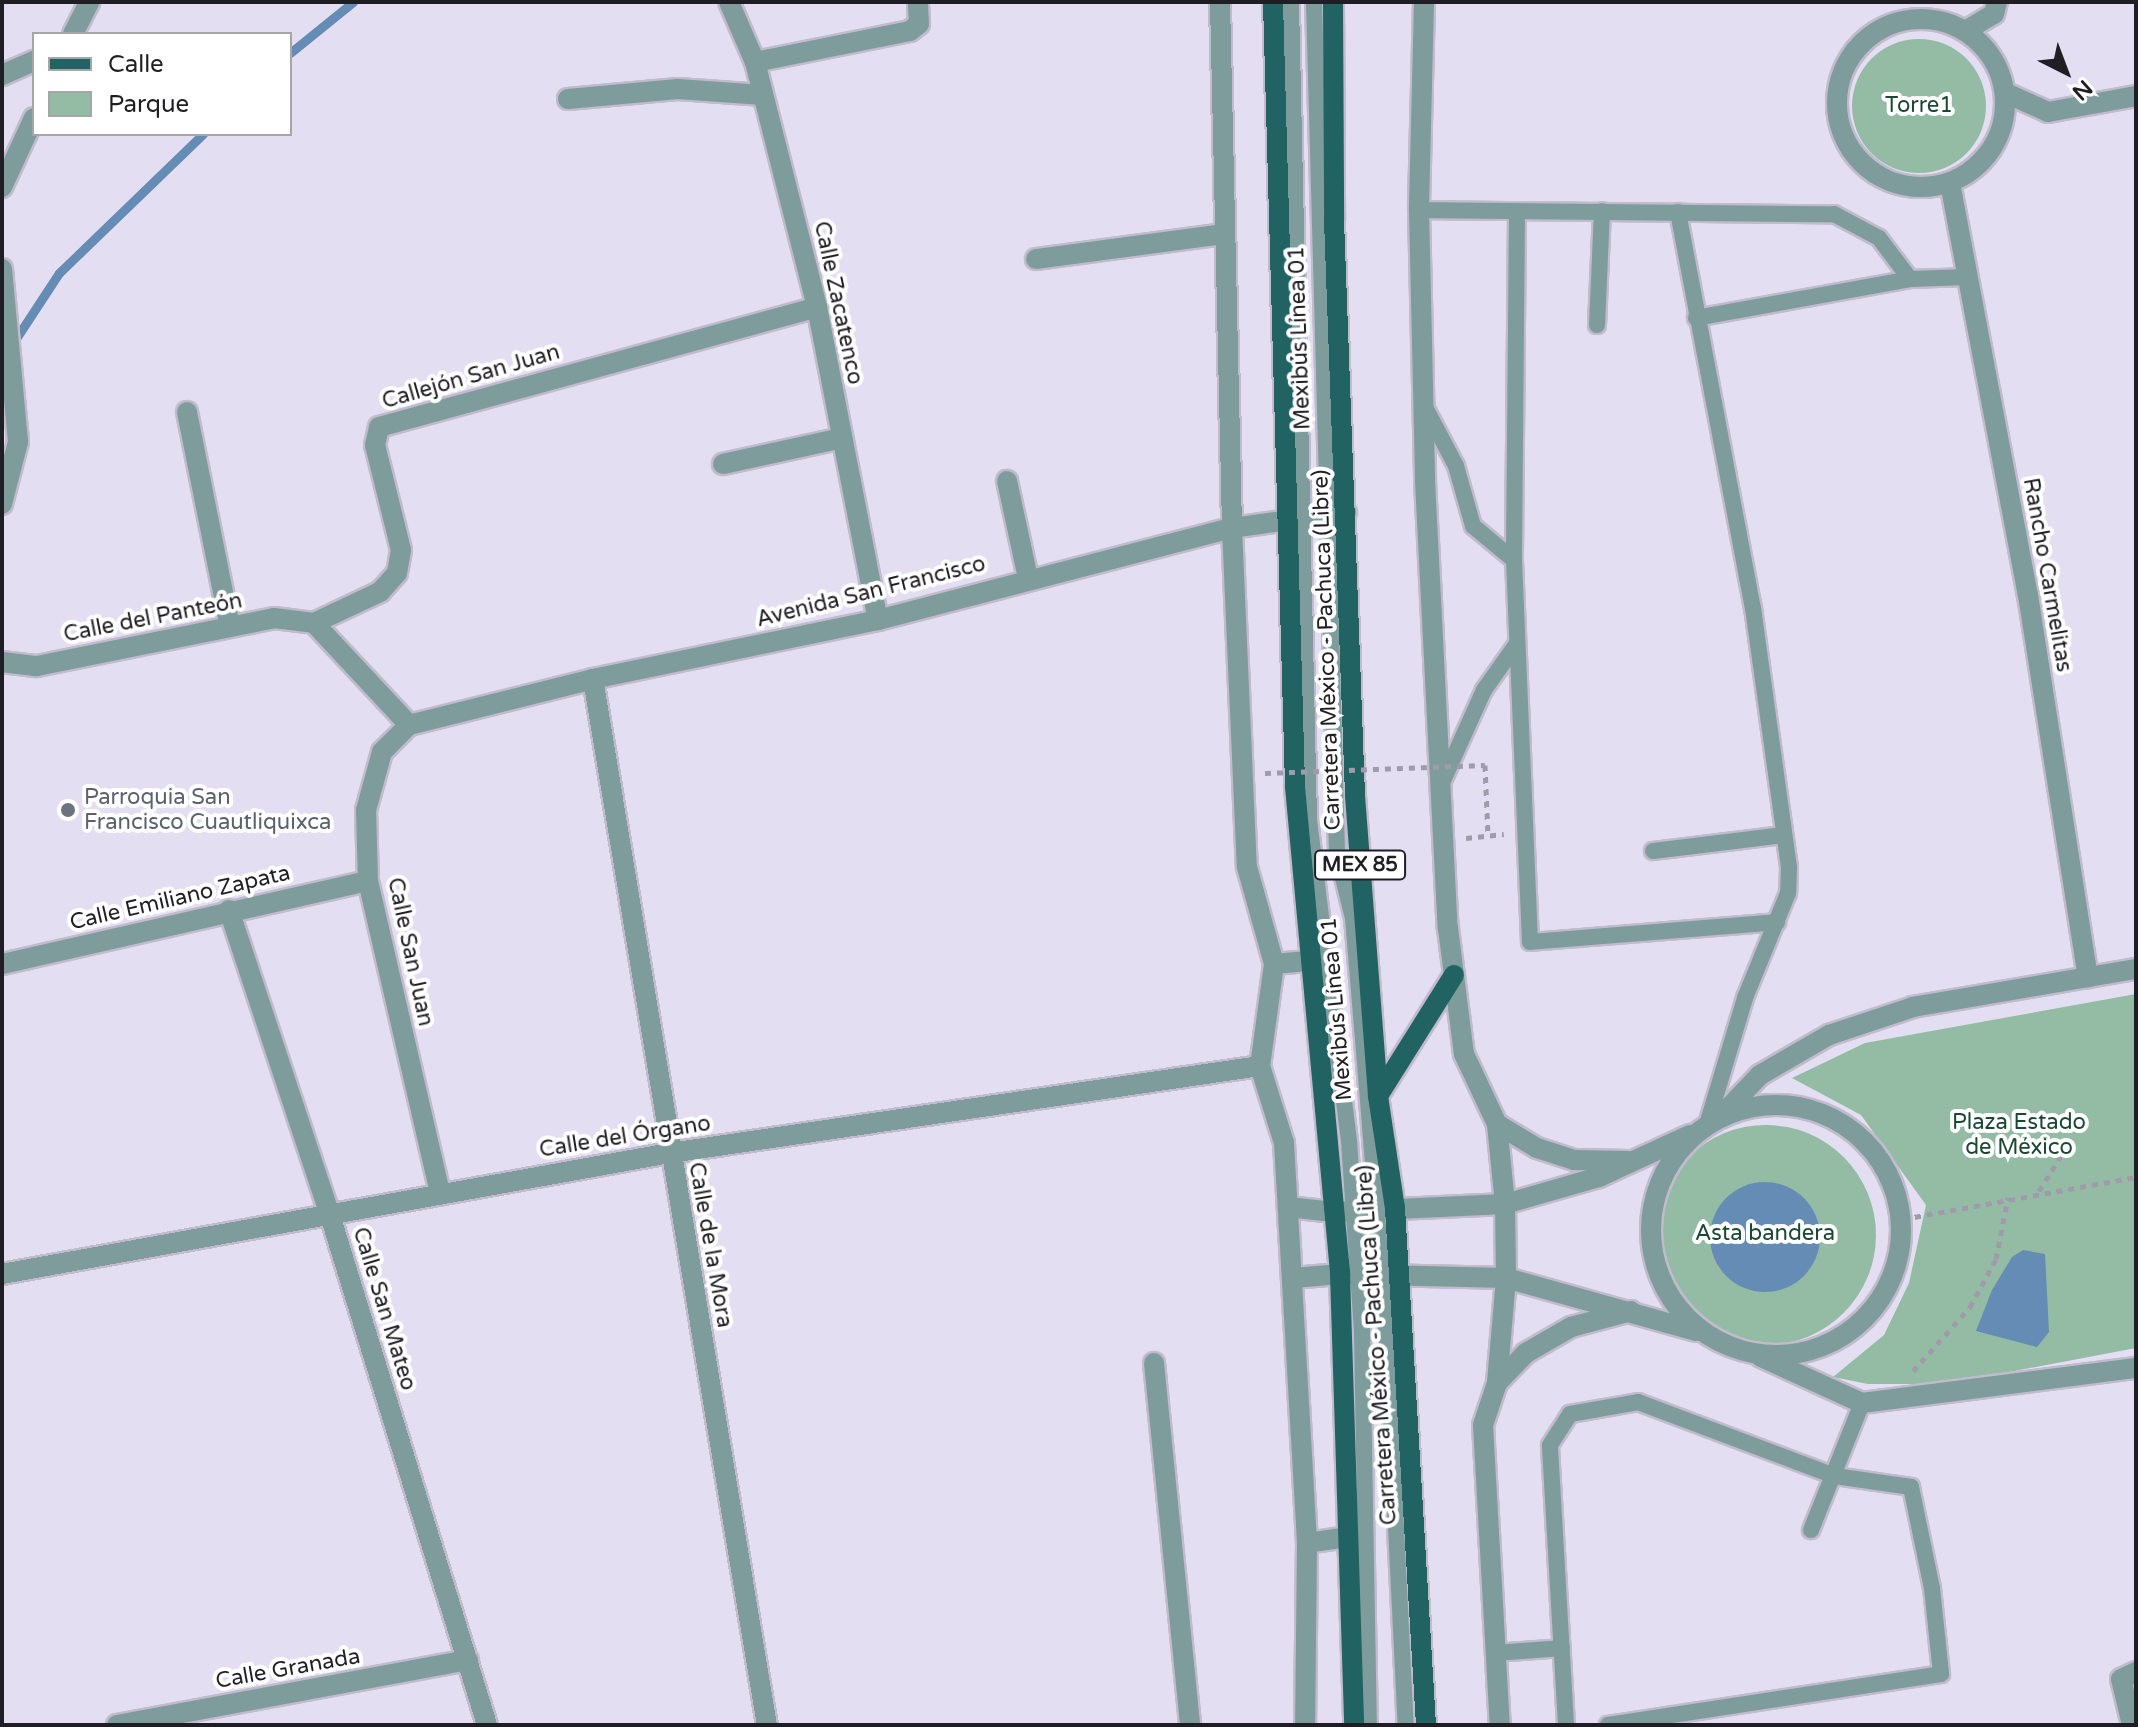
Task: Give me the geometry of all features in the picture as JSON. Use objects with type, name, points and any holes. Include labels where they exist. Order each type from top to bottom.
[{"type":"main road","name":"Carretera México - Pachuca (Libre)","points":[[1273,2],[1295,518],[1295,787],[1308,961],[1344,1211],[1349,1274],[1348,1537],[1354,1725]]},
{"type":"main road","name":"Carretera México - Pachuca (Libre)","points":[[1333,2],[1336,513],[1426,1725]]},
{"type":"main road","points":[[1378,1096],[1454,975]]},
{"type":"street","points":[[74,32],[89,2]]},
{"type":"street","name":"Calle Zacatenco","points":[[729,2],[755,62],[817,307],[878,620]]},
{"type":"street","points":[[755,62],[910,31],[919,24],[918,2]]},
{"type":"street","points":[[1220,2],[1232,528],[1247,867],[1274,964],[1260,1066],[1284,1143],[1307,1543],[1305,1725]]},
{"type":"street","points":[[1424,2],[1419,210],[1424,405],[1444,840],[1454,975],[1464,1054],[1497,1124],[1505,1204],[1506,1278],[1497,1383],[1483,1425],[1500,1725]]},
{"type":"street","points":[[1967,30],[1994,14],[1997,2]]},
{"type":"street","points":[[1931,18],[1967,30],[1994,57],[2006,93],[2002,130],[1982,163],[1950,183],[1912,188],[1876,176],[1849,149],[1836,113],[1840,75],[1861,43],[1893,22],[1931,18]]},
{"type":"street","points":[[2,75],[32,62]]},
{"type":"street","points":[[568,99],[678,89],[763,95]]},
{"type":"street","points":[[2006,93],[2048,112],[2136,96]]},
{"type":"street","points":[[2,187],[32,122]]},
{"type":"street","name":"Rancho Carmelitas","points":[[1950,183],[2028,595],[2088,977]]},
{"type":"street","points":[[1036,259],[1224,234]]},
{"type":"street","points":[[2,504],[18,442],[15,381],[3,278]]},
{"type":"street","name":"Callejón San Juan","points":[[314,623],[380,592],[397,573],[401,550],[375,445],[379,427],[817,307]]},
{"type":"street","points":[[187,412],[230,627]]},
{"type":"street","points":[[723,464],[842,438]]},
{"type":"street","points":[[1007,481],[1028,578]]},
{"type":"street","name":"Avenida San Francisco","points":[[409,725],[593,679],[878,620],[1028,578],[1232,528],[1336,513]]},
{"type":"street","name":"Calle del Panteón","points":[[2,662],[37,666],[274,618],[314,623]]},
{"type":"street","points":[[314,623],[409,725]]},
{"type":"street","name":"Calle de la Mora","points":[[593,679],[767,1725]]},
{"type":"street","name":"Calle San Juan","points":[[409,725],[382,752],[366,810],[368,881],[440,1193]]},
{"type":"street","name":"Calle Emiliano Zapata","points":[[2,964],[229,910],[368,881]]},
{"type":"street","name":"Calle San Mateo","points":[[229,910],[329,1212],[487,1725]]},
{"type":"street","points":[[1274,964],[1308,961]]},
{"type":"street","points":[[1698,1331],[1662,1288],[1649,1234],[1660,1178],[1707,1125],[1760,1075],[1829,1035],[1913,1007],[2136,969]]},
{"type":"street","name":"Calle del Órgano","points":[[2,1274],[329,1212],[670,1153],[1260,1066]]},
{"type":"street","points":[[1288,1207],[1344,1211],[1505,1204],[1553,1193],[1636,1161],[1707,1125],[1768,1103],[1817,1110],[1859,1134],[1889,1172],[1903,1219],[1891,1278],[1878,1305],[1844,1337],[1802,1354],[1757,1356]]},
{"type":"street","points":[[1497,1124],[1537,1148],[1574,1160],[1636,1161]]},
{"type":"street","points":[[1293,1278],[1390,1272],[1506,1278],[1634,1310],[1698,1331],[1862,1403],[1887,1404],[2136,1368]]},
{"type":"street","points":[[1497,1383],[1526,1353],[1571,1327],[1634,1310]]},
{"type":"street","points":[[1154,1363],[1190,1725]]},
{"type":"street","points":[[1307,1543],[1348,1537]]},
{"type":"street","name":"Calle Granada","points":[[117,1725],[468,1660]]},
{"type":"street","points":[[2132,1725],[2121,1679],[2136,1672]]},
{"type":"lane","name":"Mexibús Línea 01","points":[[1291,2],[1295,518],[1309,820],[1329,960],[1344,1211]]},
{"type":"lane","name":"Mexibús Línea 01","points":[[1314,2],[1336,513],[1337,853],[1353,918],[1386,1208]]},
{"type":"lane","points":[[1419,210],[1834,214],[1879,238],[1910,279]]},
{"type":"lane","points":[[1517,211],[1514,560],[1530,942],[1777,922]]},
{"type":"lane","points":[[1597,325],[1602,211]]},
{"type":"lane","points":[[1678,212],[1753,608],[1784,835],[1788,893],[1745,998],[1707,1125]]},
{"type":"lane","points":[[1696,318],[1910,279],[1968,277]]},
{"type":"lane","points":[[1424,405],[1456,466],[1473,526],[1514,560]]},
{"type":"lane","points":[[1441,784],[1484,690],[1516,645]]},
{"type":"lane","points":[[1653,851],[1784,835]]},
{"type":"lane","points":[[1390,1272],[1406,1725]]},
{"type":"lane","points":[[1349,1274],[1369,1725]]},
{"type":"lane","points":[[1566,1725],[1550,1445],[1570,1414],[1638,1402],[1835,1476],[1911,1487],[1932,1588],[1941,1674],[1610,1725]]},
{"type":"lane","points":[[1811,1530],[1862,1403]]},
{"type":"lane","points":[[1496,1653],[1562,1648]]},
{"type":"path","points":[[1265,773],[1485,765],[1488,836]]},
{"type":"path","points":[[1444,840],[1525,832]]},
{"type":"path","points":[[2038,1192],[2072,1138]]},
{"type":"path","points":[[1903,1219],[2008,1197],[2136,1177]]},
{"type":"path","points":[[1887,1404],[1970,1307],[1996,1259],[2008,1197]]},
{"type":"green space","name":"Torre1","points":[[1919,39],[1945,44],[1966,59],[1981,80],[1986,106],[1981,132],[1966,153],[1945,168],[1919,173],[1893,168],[1872,153],[1857,132],[1852,106],[1857,80],[1872,59],[1893,44]]},
{"type":"green space","name":"Plaza Estado de México","points":[[2136,994],[2136,1348],[1946,1384],[1868,1384],[1833,1377],[1884,1335],[1909,1283],[1926,1205],[1861,1115],[1792,1078],[1865,1043]]},
{"type":"green space","name":"Asta bandera","points":[[1766,1125],[1808,1133],[1844,1157],[1868,1193],[1876,1235],[1868,1277],[1844,1313],[1808,1337],[1766,1345],[1724,1337],[1688,1313],[1664,1277],[1656,1235],[1664,1193],[1688,1157],[1724,1133]]},
{"type":"water","points":[[1765,1182],[1786,1186],[1804,1198],[1816,1216],[1820,1237],[1816,1258],[1804,1276],[1786,1288],[1765,1292],[1744,1288],[1726,1276],[1714,1258],[1710,1237],[1714,1216],[1726,1198],[1744,1186]]},
{"type":"water","points":[[2023,1250],[2045,1254],[2049,1332],[2037,1347],[1976,1331],[1992,1290],[2012,1257]]},
{"type":"waterway","points":[[292,51],[353,2]]},
{"type":"waterway","points":[[13,343],[59,273],[201,136]]},
{"type":"place","name":"Parroquia San Francisco Cuautliquixca","points":[[68,810]]}]
